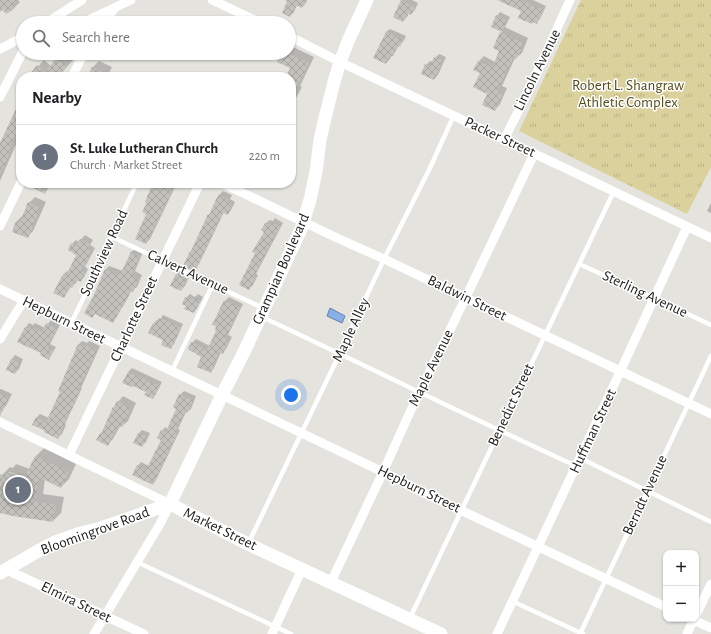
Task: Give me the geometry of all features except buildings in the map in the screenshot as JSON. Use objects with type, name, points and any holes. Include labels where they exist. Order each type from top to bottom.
[{"type":"street","points":[[57,16],[82,0]]},
{"type":"street","points":[[96,16],[131,0]]},
{"type":"street","points":[[212,0],[246,16]]},
{"type":"street","name":"Grampian Boulevard","points":[[170,504],[244,352],[304,222],[316,172],[320,140],[334,82],[349,39],[367,0]]},
{"type":"street","name":"Lincoln Avenue","points":[[504,140],[536,75],[570,0]]},
{"type":"street","points":[[109,16],[116,6]]},
{"type":"street","points":[[0,49],[16,40]]},
{"type":"street","name":"Packer Street","points":[[296,40],[340,62],[711,238]]},
{"type":"street","points":[[0,97],[18,60]]},
{"type":"street","points":[[74,72],[80,60]]},
{"type":"street","name":"Maple Avenue","points":[[331,582],[419,392],[534,154]]},
{"type":"street","points":[[0,226],[18,188]]},
{"type":"street","name":"Charlotte Street","points":[[69,455],[198,188]]},
{"type":"street","name":"Baldwin Street","points":[[233,188],[711,414]]},
{"type":"street","name":"Huffman Street","points":[[497,634],[687,227]]},
{"type":"street","name":"Hepburn Street","points":[[0,289],[420,491],[663,606]]},
{"type":"street","points":[[0,340],[24,300]]},
{"type":"street","name":"Market Street","points":[[0,422],[170,504],[248,544],[436,633]]},
{"type":"street","points":[[94,634],[160,524],[170,504]]},
{"type":"street","name":"Bloomingrove Road","points":[[4,571],[56,542],[170,504]]},
{"type":"street","points":[[274,631],[302,569]]},
{"type":"street","name":"Elmira Street","points":[[4,571],[13,573],[56,591],[144,634]]},
{"type":"street","points":[[699,608],[711,584]]},
{"type":"street","points":[[699,621],[711,628]]},
{"type":"street","points":[[687,634],[692,622]]},
{"type":"lane","name":"Maple Alley","points":[[248,544],[454,116]]},
{"type":"lane","name":"Southview Road","points":[[71,323],[135,188]]},
{"type":"lane","name":"Benedict Street","points":[[409,619],[614,191]]},
{"type":"lane","name":"Calvert Avenue","points":[[112,236],[213,284],[262,312],[340,353],[419,392],[500,430],[648,491],[711,522]]},
{"type":"lane","name":"Sterling Avenue","points":[[579,264],[711,325]]},
{"type":"lane","points":[[172,371],[213,284]]},
{"type":"lane","name":"Berndt Avenue","points":[[581,634],[711,356]]},
{"type":"lane","points":[[137,562],[274,631],[291,634]]},
{"type":"lane","points":[[512,600],[581,634]]},
{"type":"green space","name":"Robert L. Shangraw Athletic Complex","points":[[581,0],[711,0],[711,167],[687,214],[519,131]]},
{"type":"water","points":[[330,308],[345,316],[342,323],[327,316]]},
{"type":"place","name":"St. Luke Lutheran Church","points":[[18,490]]}]
